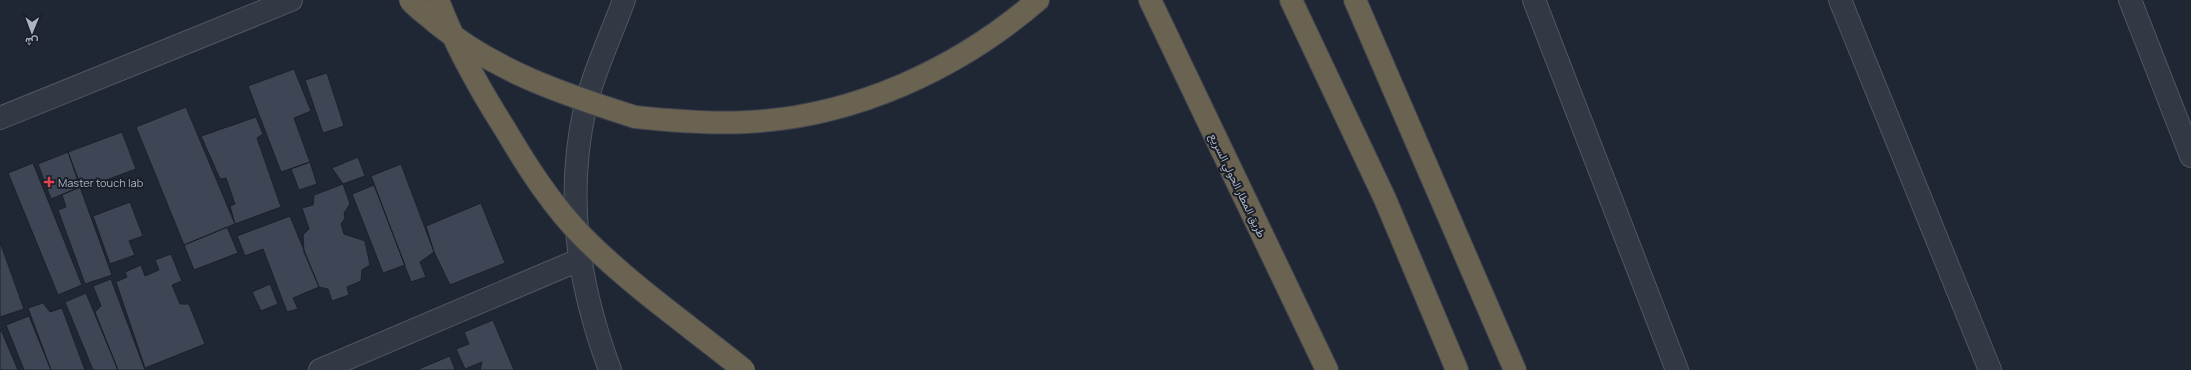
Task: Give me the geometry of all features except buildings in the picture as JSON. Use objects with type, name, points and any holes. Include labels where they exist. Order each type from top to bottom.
[{"type":"highway","points":[[410,0],[462,42],[501,67],[564,95],[635,117],[691,123],[748,122],[805,115],[860,101],[914,81],[964,55],[1011,23],[1038,0]]},
{"type":"highway","points":[[438,0],[462,54],[486,99],[547,194],[584,238],[626,278],[744,370]]},
{"type":"highway","name":"طريق المطار الحولي السريع","points":[[1150,0],[1327,370]]},
{"type":"highway","points":[[1291,0],[1385,199],[1457,370]]},
{"type":"highway","points":[[1355,0],[1369,37],[1515,370]]},
{"type":"street","points":[[0,118],[291,0]]},
{"type":"street","points":[[610,370],[589,310],[579,260],[575,210],[577,159],[585,108],[600,59],[624,0]]},
{"type":"street","points":[[1534,0],[1677,370]]},
{"type":"street","points":[[1840,0],[1990,370]]},
{"type":"street","points":[[2130,0],[2191,156]]},
{"type":"street","points":[[320,370],[579,260]]},
{"type":"place","name":"Master touch lab","points":[[49,182]]}]
